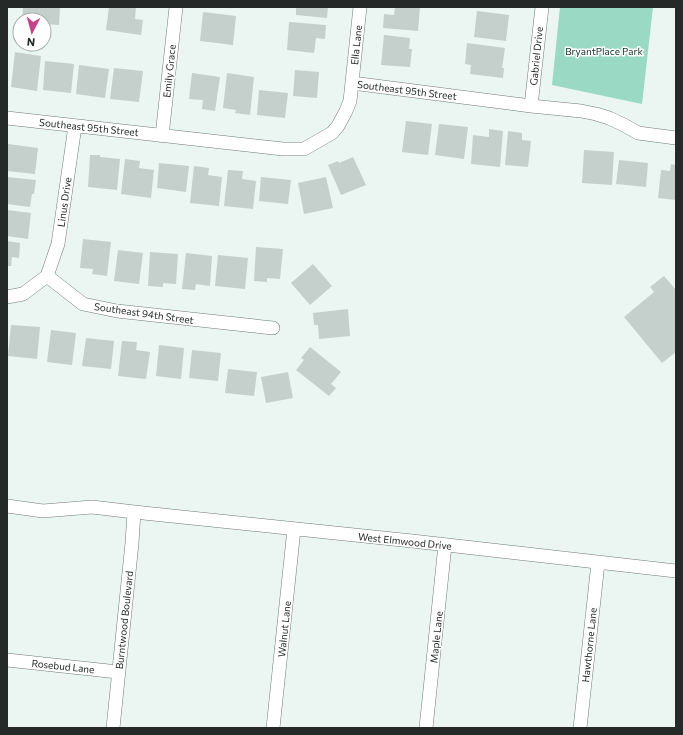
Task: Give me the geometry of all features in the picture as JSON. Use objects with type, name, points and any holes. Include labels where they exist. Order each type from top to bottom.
[{"type":"street","name":"Emily Grace","points":[[162,136],[176,7]]},
{"type":"street","name":"Ella Lane","points":[[352,82],[360,7]]},
{"type":"street","name":"Gabriel Drive","points":[[531,106],[542,7]]},
{"type":"street","name":"Southeast 95th Street","points":[[7,118],[284,149],[304,149],[332,133],[338,126],[350,101],[352,82],[531,106],[580,111],[609,118],[638,133],[676,138]]},
{"type":"street","name":"Linus Drive","points":[[47,276],[58,244],[75,126]]},
{"type":"street","points":[[7,297],[23,294],[47,276]]},
{"type":"street","name":"Southeast 94th Street","points":[[47,276],[82,304],[117,311],[273,328]]},
{"type":"street","name":"West Elmwood Drive","points":[[7,506],[43,511],[92,507],[676,571]]},
{"type":"street","name":"Burntwood Boulevard","points":[[113,728],[134,512]]},
{"type":"street","name":"Walnut Lane","points":[[273,728],[294,529]]},
{"type":"street","name":"Maple Lane","points":[[426,728],[445,545]]},
{"type":"street","name":"Hawthorne Lane","points":[[580,728],[598,563]]},
{"type":"street","name":"Rosebud Lane","points":[[7,660],[118,672]]},
{"type":"green space","name":"BryantPlace Park","points":[[560,7],[653,7],[642,104],[552,85]]},
{"type":"building","points":[[23,7],[60,7],[59,25],[52,25],[52,12],[23,12]]},
{"type":"building","points":[[109,7],[136,7],[135,19],[143,20],[141,35],[106,30]]},
{"type":"building","points":[[296,7],[328,7],[327,18],[296,15]]},
{"type":"building","points":[[395,7],[420,7],[418,31],[383,28],[384,14],[394,15]]},
{"type":"building","points":[[477,11],[509,15],[506,41],[474,37]]},
{"type":"building","points":[[203,12],[236,16],[233,45],[200,41]]},
{"type":"building","points":[[289,22],[326,25],[325,39],[316,38],[314,53],[287,50]]},
{"type":"building","points":[[384,35],[410,38],[409,49],[412,49],[410,67],[381,65]]},
{"type":"building","points":[[467,43],[505,48],[502,68],[504,68],[503,78],[470,74],[471,65],[465,64]]},
{"type":"building","points":[[15,52],[41,56],[37,91],[11,87]]},
{"type":"building","points":[[45,61],[74,64],[71,93],[43,90]]},
{"type":"building","points":[[79,65],[109,69],[105,98],[76,94]]},
{"type":"building","points":[[114,68],[143,71],[139,102],[110,99]]},
{"type":"building","points":[[295,70],[319,72],[317,98],[293,96]]},
{"type":"building","points":[[192,73],[220,77],[215,111],[202,109],[203,100],[189,99]]},
{"type":"building","points":[[227,73],[254,77],[250,115],[235,113],[236,110],[223,108]]},
{"type":"building","points":[[259,90],[288,93],[285,118],[257,115]]},
{"type":"building","points":[[406,121],[432,124],[428,155],[402,152]]},
{"type":"building","points":[[439,124],[468,127],[464,159],[435,155]]},
{"type":"building","points":[[489,129],[503,131],[500,167],[471,164],[473,135],[489,137]]},
{"type":"building","points":[[508,131],[522,133],[522,140],[531,141],[528,167],[505,165]]},
{"type":"building","points":[[8,144],[38,148],[35,174],[7,171]]},
{"type":"building","points":[[584,150],[614,152],[612,185],[582,183]]},
{"type":"building","points":[[90,155],[100,155],[100,157],[120,159],[117,190],[88,187]]},
{"type":"building","points":[[353,157],[366,185],[341,195],[328,165],[338,161],[339,163]]},
{"type":"building","points":[[125,159],[140,161],[139,168],[154,170],[151,198],[121,194]]},
{"type":"building","points":[[619,160],[648,163],[646,187],[616,184]]},
{"type":"building","points":[[159,163],[189,166],[186,192],[157,188]]},
{"type":"building","points":[[671,164],[676,165],[676,200],[658,198],[661,170],[670,171]]},
{"type":"building","points":[[194,166],[209,168],[208,175],[222,177],[219,206],[190,203]]},
{"type":"building","points":[[228,170],[243,171],[242,179],[256,181],[253,209],[224,206]]},
{"type":"building","points":[[7,177],[36,180],[30,207],[7,204]]},
{"type":"building","points":[[261,177],[291,180],[288,204],[259,201]]},
{"type":"building","points":[[326,177],[333,208],[304,214],[298,183]]},
{"type":"building","points":[[7,210],[31,213],[28,239],[7,236]]},
{"type":"building","points":[[83,239],[111,242],[107,276],[92,274],[93,269],[80,268]]},
{"type":"building","points":[[7,241],[20,243],[19,258],[12,257],[11,266],[7,266]]},
{"type":"building","points":[[256,247],[283,249],[280,279],[267,278],[267,282],[254,281]]},
{"type":"building","points":[[118,250],[143,253],[139,284],[114,281]]},
{"type":"building","points":[[150,252],[178,254],[176,284],[163,283],[163,287],[148,286]]},
{"type":"building","points":[[186,253],[212,256],[210,286],[196,284],[195,290],[182,289]]},
{"type":"building","points":[[218,255],[248,258],[245,289],[215,286]]},
{"type":"building","points":[[313,264],[332,286],[310,305],[291,283]]},
{"type":"building","points":[[664,276],[676,290],[676,352],[662,363],[624,317],[654,292],[650,287]]},
{"type":"building","points":[[348,309],[350,336],[319,339],[318,325],[314,325],[313,313]]},
{"type":"building","points":[[11,325],[40,327],[37,359],[8,356]]},
{"type":"building","points":[[51,330],[76,333],[72,365],[47,362]]},
{"type":"building","points":[[86,338],[114,341],[111,369],[82,366]]},
{"type":"building","points":[[122,341],[137,342],[136,350],[150,352],[146,379],[118,376]]},
{"type":"building","points":[[159,345],[184,348],[181,379],[156,376]]},
{"type":"building","points":[[310,347],[341,372],[331,384],[336,388],[329,396],[296,370],[304,360],[301,358]]},
{"type":"building","points":[[192,350],[221,353],[218,381],[189,378]]},
{"type":"building","points":[[228,369],[257,372],[254,396],[225,393]]},
{"type":"building","points":[[288,372],[293,398],[266,403],[261,377]]}]
